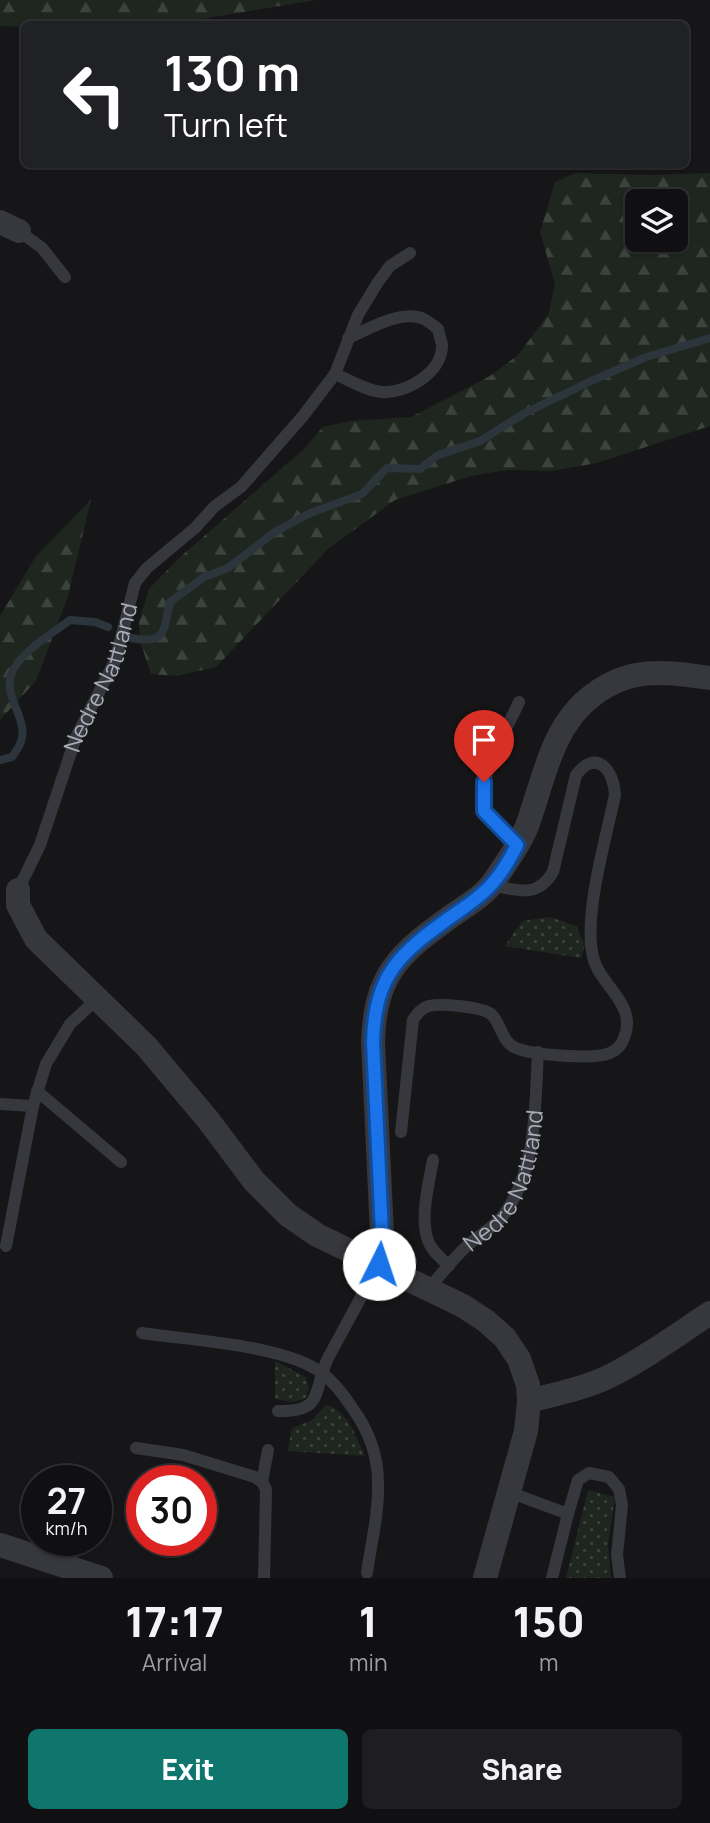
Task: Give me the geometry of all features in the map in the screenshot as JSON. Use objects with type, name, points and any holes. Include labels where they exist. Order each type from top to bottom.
[{"type":"street","points":[[379,1264],[382,1234],[373,1019],[385,978],[402,955],[491,885],[526,828],[559,733],[591,696],[628,676],[650,672],[710,678]]},
{"type":"street","name":"Nedre Nattland","points":[[18,890],[18,905],[36,939],[146,1046],[254,1181],[288,1215],[317,1235],[463,1306],[505,1338],[519,1359],[529,1401],[526,1431],[485,1578]]},
{"type":"street","points":[[529,1401],[574,1390],[606,1378],[649,1354],[710,1313]]},
{"type":"street","points":[[0,1545],[101,1578]]},
{"type":"lane","points":[[9,227],[42,248],[65,277]]},
{"type":"lane","name":"Nedre Nattland","points":[[18,890],[40,845],[76,737],[115,662],[135,583],[147,568],[195,528],[215,506],[241,487],[296,425],[335,374],[358,315],[378,282],[390,266],[410,253]]},
{"type":"lane","points":[[335,374],[379,392],[398,392],[418,383],[434,366],[442,348],[438,329],[423,318],[405,316],[381,323],[348,338]]},
{"type":"lane","points":[[517,845],[484,811],[483,798],[484,782],[519,702]]},
{"type":"lane","points":[[401,1132],[410,1033],[413,1020],[420,1010],[429,1006],[482,1010],[495,1019],[506,1041],[516,1048],[601,1057],[614,1052],[623,1042],[627,1030],[627,1016],[621,1001],[599,973],[593,959],[590,938],[591,911],[615,795],[614,780],[603,765],[592,763],[583,766],[576,775],[553,872],[547,882],[537,890],[522,891],[491,885]]},
{"type":"lane","points":[[6,1246],[33,1106],[46,1064],[70,1024],[97,999]]},
{"type":"lane","name":"Nedre Nattland","points":[[429,1288],[467,1245],[504,1216],[515,1197],[522,1179],[534,1123],[538,1052]]},
{"type":"lane","points":[[37,1091],[121,1163]]},
{"type":"lane","points":[[0,1104],[33,1106]]},
{"type":"lane","points":[[433,1160],[426,1201],[425,1228],[428,1242],[449,1266]]},
{"type":"lane","points":[[278,1411],[298,1411],[309,1407],[314,1400],[321,1373],[379,1264]]},
{"type":"lane","points":[[142,1333],[274,1353],[301,1360],[342,1392],[363,1423],[376,1455],[377,1509],[367,1573]]},
{"type":"lane","points":[[136,1448],[183,1455],[255,1477],[262,1482],[266,1489],[264,1578]]},
{"type":"lane","points":[[262,1482],[268,1450]]},
{"type":"lane","points":[[552,1578],[578,1480],[589,1473],[609,1477],[618,1489],[622,1505],[617,1555],[620,1578]]},
{"type":"lane","points":[[509,1492],[568,1514]]},
{"type":"green space","points":[[0,0],[316,0],[189,21],[21,21],[21,27],[0,26]]},
{"type":"green space","points":[[575,173],[710,173],[710,426],[597,463],[551,471],[507,470],[471,476],[395,500],[328,549],[216,667],[176,676],[151,674],[140,641],[139,622],[149,589],[179,558],[304,449],[323,427],[350,421],[411,417],[490,376],[518,355],[549,313],[555,284],[540,232],[555,182]]},
{"type":"green space","points":[[91,500],[68,596],[36,681],[0,720],[0,616],[36,556]]},
{"type":"green space","points":[[550,917],[576,926],[585,945],[581,958],[505,946],[522,921]]},
{"type":"green space","points":[[275,1361],[306,1377],[309,1389],[305,1399],[292,1402],[275,1399]]},
{"type":"green space","points":[[326,1405],[346,1418],[365,1456],[288,1451],[292,1428],[312,1420]]},
{"type":"green space","points":[[588,1490],[615,1497],[608,1544],[611,1578],[566,1578]]},
{"type":"waterway","points":[[131,638],[143,640],[157,637],[164,628],[170,602],[204,577],[228,568],[275,532],[308,514],[362,494],[387,468],[420,469],[438,455],[480,441],[525,413],[591,381],[646,357],[710,338]]},
{"type":"waterway","points":[[0,760],[12,757],[22,738],[21,722],[10,691],[11,675],[20,659],[70,620],[95,622],[108,627]]},
{"type":"route","points":[[379,1264],[382,1234],[373,1084],[373,1019],[377,999],[394,963],[491,885],[517,845],[484,811],[484,782]]}]
